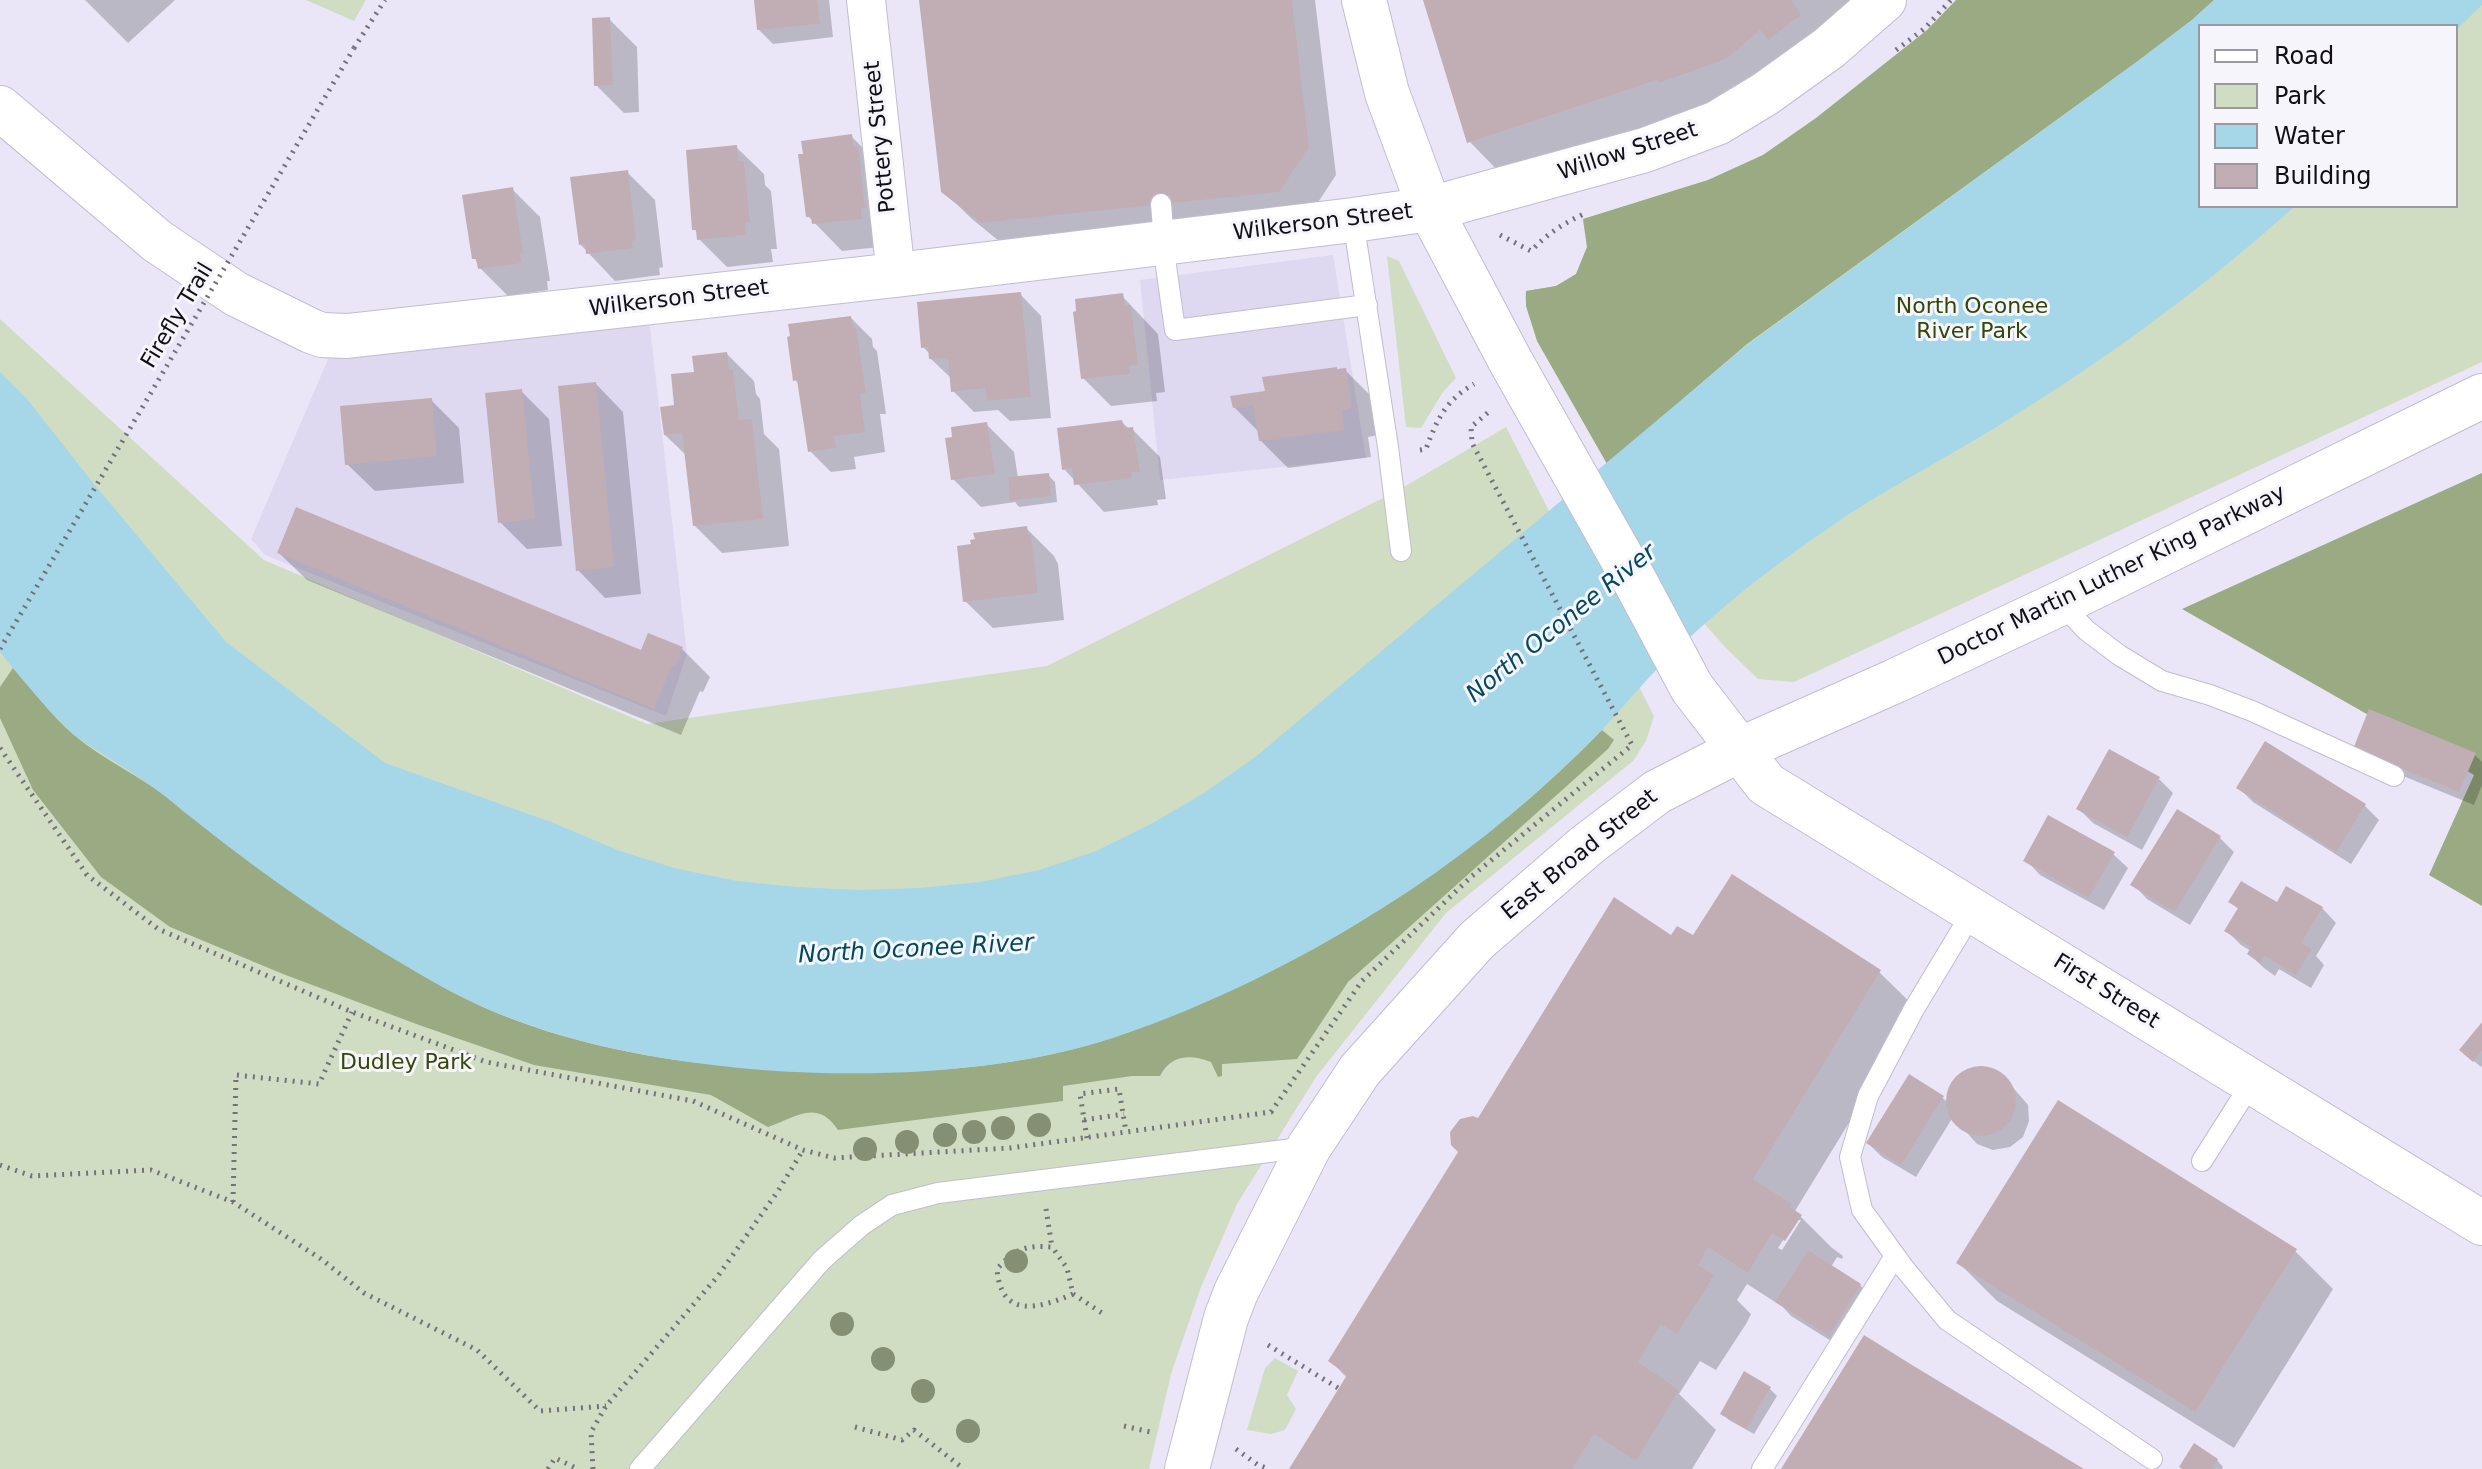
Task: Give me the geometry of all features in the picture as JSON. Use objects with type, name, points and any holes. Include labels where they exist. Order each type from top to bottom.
[{"type":"street","name":"Pottery Street","points":[[866,0],[896,275]]},
{"type":"street","points":[[1364,0],[1387,93],[1430,209],[1508,397],[1636,583],[1692,688],[1739,750]]},
{"type":"street","name":"Willow Street","points":[[1430,209],[1645,150],[1717,123],[1765,94],[1829,48],[1884,0]]},
{"type":"street","name":"Wilkerson Street","points":[[0,108],[157,241],[236,294],[322,335],[347,336],[488,322],[896,275],[1162,224],[1353,220],[1430,209]]},
{"type":"street","name":"Doctor Martin Luther King Parkway","points":[[1739,750],[2061,603],[2482,396]]},
{"type":"street","name":"First Street","points":[[1739,750],[1766,784],[2482,1223]]},
{"type":"street","name":"East Broad Street","points":[[1187,1469],[1226,1318],[1236,1292],[1309,1147],[1360,1070],[1477,940],[1587,845],[1657,792],[1739,750]]},
{"type":"lane","points":[[1353,220],[1401,551]]},
{"type":"lane","points":[[1162,224],[1175,330],[1367,305]]},
{"type":"lane","points":[[2061,603],[2119,655],[2162,681],[2252,711],[2394,776]]},
{"type":"lane","points":[[1973,911],[1914,1009],[1868,1096],[1850,1157],[1862,1210],[1947,1320],[2152,1459]]},
{"type":"lane","points":[[2202,1161],[2252,1082]]},
{"type":"lane","points":[[640,1469],[822,1260],[892,1205],[938,1193],[1309,1147]]},
{"type":"lane","points":[[1762,1469],[1895,1256]]},
{"type":"path","name":"Firefly Trail","points":[[0,649],[385,0]]},
{"type":"path","points":[[1494,231],[1531,251]]},
{"type":"path","points":[[1389,455],[1426,449],[1436,422],[1447,405],[1456,394],[1475,383]]},
{"type":"path","points":[[1508,397],[1471,427],[1472,443],[1632,745]]},
{"type":"path","points":[[0,748],[87,875],[158,929],[352,1012],[486,1062],[693,1101],[803,1150],[834,1158],[1010,1148],[1271,1112]]},
{"type":"path","points":[[233,1202],[236,1075],[319,1084],[352,1012]]},
{"type":"path","points":[[1087,1138],[1080,1094],[1119,1089],[1126,1132]]},
{"type":"path","points":[[1084,1120],[1124,1114]]},
{"type":"path","points":[[593,1469],[591,1432],[606,1406],[718,1276],[803,1150]]},
{"type":"path","points":[[0,1165],[32,1176],[151,1170],[233,1202],[321,1259],[364,1293],[477,1350],[540,1411],[606,1406]]},
{"type":"path","points":[[1073,1294],[1050,1304],[1019,1305],[1005,1298],[998,1285],[997,1269],[1012,1253],[1033,1246],[1052,1247],[1067,1268],[1073,1294],[1102,1313]]},
{"type":"path","points":[[1268,1345],[1338,1388]]},
{"type":"path","points":[[1124,1426],[1160,1434]]},
{"type":"path","points":[[855,1427],[902,1440],[914,1430],[964,1469]]},
{"type":"path","points":[[1234,1448],[1269,1469]]},
{"type":"path","points":[[548,1469],[555,1458],[578,1469]]},
{"type":"shaded area","points":[[1333,255],[1366,458],[1160,480],[1140,280]]},
{"type":"shaded area","points":[[649,318],[687,654],[666,716],[265,555],[251,539],[332,350]]},
{"type":"green space","points":[[306,0],[366,0],[354,21]]},
{"type":"green space","points":[[1956,0],[2214,0],[2138,61],[1747,344],[1607,464],[1537,341],[1526,306],[1526,291],[1556,286],[1576,274],[1587,247],[1583,219],[1708,180],[1763,155],[1816,118],[1927,30]]},
{"type":"green space","name":"North Oconee River Park","points":[[1968,0],[2482,0],[2482,362],[1794,682],[1758,679],[1686,603],[1528,314],[1525,298],[1526,291],[1556,286],[1576,274],[1587,247],[1583,219],[1708,180],[1763,155],[1816,118]]},
{"type":"green space","points":[[1387,256],[1399,261],[1456,378],[1443,392],[1421,428],[1406,427]]},
{"type":"green space","name":"Dudley Park","points":[[0,319],[264,560],[647,724],[1047,666],[1397,491],[1506,427],[1654,716],[1646,741],[1633,761],[1446,913],[1316,1077],[1237,1204],[1201,1287],[1171,1374],[1149,1469],[0,1469]]},
{"type":"green space","points":[[2482,473],[2482,906],[2429,875],[2474,775],[2182,609]]},
{"type":"green space","points":[[13,668],[58,719],[85,744],[160,792],[308,903],[468,1000],[547,1031],[613,1049],[714,1065],[816,1072],[952,1069],[1020,1060],[1091,1044],[1181,1011],[1255,979],[1363,920],[1414,887],[1512,813],[1602,730],[1614,740],[1608,749],[1348,982],[1297,1059],[1222,1064],[1222,1076],[1218,1077],[1211,1062],[1189,1057],[1175,1060],[1160,1076],[1132,1076],[1063,1086],[1063,1101],[838,1130],[822,1115],[805,1113],[768,1127],[711,1095],[534,1065],[283,974],[170,927],[101,877],[33,790],[0,718],[0,687]]},
{"type":"green space","points":[[1275,1358],[1298,1371],[1287,1395],[1296,1409],[1285,1430],[1271,1434],[1247,1430],[1265,1368]]},
{"type":"water","name":"North Oconee River","points":[[2214,0],[2482,0],[2482,5],[2458,28],[2458,24],[2198,24],[2198,208],[2293,208],[2225,266],[2116,349],[2001,424],[1849,514],[1761,577],[1671,655],[1554,777],[1435,873],[1288,963],[1186,1011],[1116,1037],[1048,1055],[974,1067],[895,1073],[814,1073],[655,1057],[582,1041],[515,1020],[423,976],[275,881],[136,775],[76,736],[44,705],[0,652],[0,372],[27,399],[226,642],[385,763],[551,822],[620,851],[678,869],[737,881],[858,890],[919,888],[980,882],[1039,870],[1096,851],[1151,824],[1204,793],[1254,758],[1747,345],[2192,20]]},
{"type":"building","points":[[754,0],[817,0],[820,24],[757,30]]},
{"type":"building","points":[[919,0],[1292,0],[1309,147],[1279,192],[981,223],[941,192]]},
{"type":"building","points":[[1423,0],[1791,0],[1801,15],[1768,40],[1760,30],[1726,59],[1467,143]]},
{"type":"building","points":[[610,17],[613,85],[594,86],[592,18]]},
{"type":"building","points":[[852,134],[854,147],[858,146],[865,207],[861,208],[862,219],[812,224],[811,217],[806,217],[798,154],[803,154],[801,141]]},
{"type":"building","points":[[737,145],[738,161],[744,161],[750,222],[745,222],[746,235],[697,240],[696,230],[692,230],[686,150]]},
{"type":"building","points":[[628,170],[636,240],[632,241],[633,248],[586,254],[585,244],[579,245],[570,177]]},
{"type":"building","points":[[513,187],[522,263],[478,269],[476,259],[472,259],[462,195]]},
{"type":"building","points":[[1021,292],[1031,397],[987,401],[985,388],[951,392],[948,358],[929,359],[928,347],[921,348],[917,302]]},
{"type":"building","points":[[1123,293],[1125,305],[1131,305],[1138,365],[1129,366],[1130,374],[1081,379],[1073,312],[1076,311],[1075,299]]},
{"type":"building","points":[[851,316],[853,328],[856,327],[866,393],[860,394],[865,432],[834,436],[836,448],[808,452],[797,380],[793,381],[788,324]]},
{"type":"building","points":[[727,352],[729,370],[733,369],[739,420],[752,419],[763,519],[693,526],[682,433],[664,435],[660,407],[674,405],[671,374],[694,372],[692,356]]},
{"type":"building","points":[[1346,368],[1352,408],[1342,410],[1344,430],[1259,441],[1253,405],[1233,408],[1230,396],[1265,391],[1262,377]]},
{"type":"building","points":[[596,382],[614,567],[576,571],[558,386]]},
{"type":"building","points":[[522,389],[535,519],[498,523],[485,393]]},
{"type":"building","points":[[432,398],[437,456],[345,465],[340,406]]},
{"type":"building","points":[[1122,420],[1124,428],[1133,427],[1140,472],[1131,473],[1132,478],[1074,485],[1072,468],[1062,470],[1057,428]]},
{"type":"building","points":[[987,422],[995,474],[951,480],[945,438],[952,437],[951,427]]},
{"type":"building","points":[[1049,473],[1051,496],[1010,501],[1008,477]]},
{"type":"building","points":[[296,507],[641,650],[648,633],[683,647],[676,666],[672,665],[654,709],[277,553]]},
{"type":"building","points":[[1027,526],[1028,534],[1031,534],[1038,593],[963,602],[957,546],[971,544],[970,540],[975,539],[973,533]]},
{"type":"building","points":[[2369,709],[2476,753],[2459,792],[2353,749]]},
{"type":"building","points":[[2265,741],[2366,804],[2336,852],[2236,788]]},
{"type":"building","points":[[2109,749],[2160,777],[2127,837],[2076,809]]},
{"type":"building","points":[[2177,809],[2221,836],[2175,912],[2130,885]]},
{"type":"building","points":[[2048,815],[2115,852],[2089,898],[2023,861]]},
{"type":"building","points":[[1732,874],[1881,970],[1753,1179],[1792,1204],[1790,1207],[1802,1215],[1785,1241],[1772,1233],[1748,1273],[1708,1247],[1698,1265],[1714,1275],[1708,1285],[1677,1334],[1661,1324],[1638,1362],[1679,1390],[1636,1461],[1594,1434],[1572,1469],[1289,1469],[1347,1375],[1328,1361],[1458,1152],[1451,1145],[1450,1132],[1460,1119],[1478,1118],[1614,897],[1671,935],[1677,926],[1693,935]]},
{"type":"building","points":[[2241,881],[2277,902],[2286,886],[2323,907],[2301,943],[2312,949],[2296,975],[2265,956],[2260,963],[2247,954],[2251,947],[2224,931],[2238,908],[2228,902]]},
{"type":"building","points":[[2482,1022],[2482,1051],[2473,1062],[2459,1050]]},
{"type":"building","points":[[1981,1066],[2006,1076],[2016,1101],[2006,1126],[1981,1136],[1956,1126],[1946,1101],[1956,1076]]},
{"type":"building","points":[[1909,1074],[1944,1096],[1901,1165],[1866,1143]]},
{"type":"building","points":[[2058,1100],[2297,1249],[2195,1412],[1956,1263]]},
{"type":"building","points":[[1808,1250],[1861,1284],[1829,1336],[1775,1302]]},
{"type":"building","points":[[1864,1335],[1912,1365],[2084,1469],[1781,1469]]},
{"type":"building","points":[[1744,1371],[1771,1387],[1746,1429],[1720,1414]]},
{"type":"building","points":[[2194,1443],[2218,1459],[2212,1469],[2179,1467]]}]
